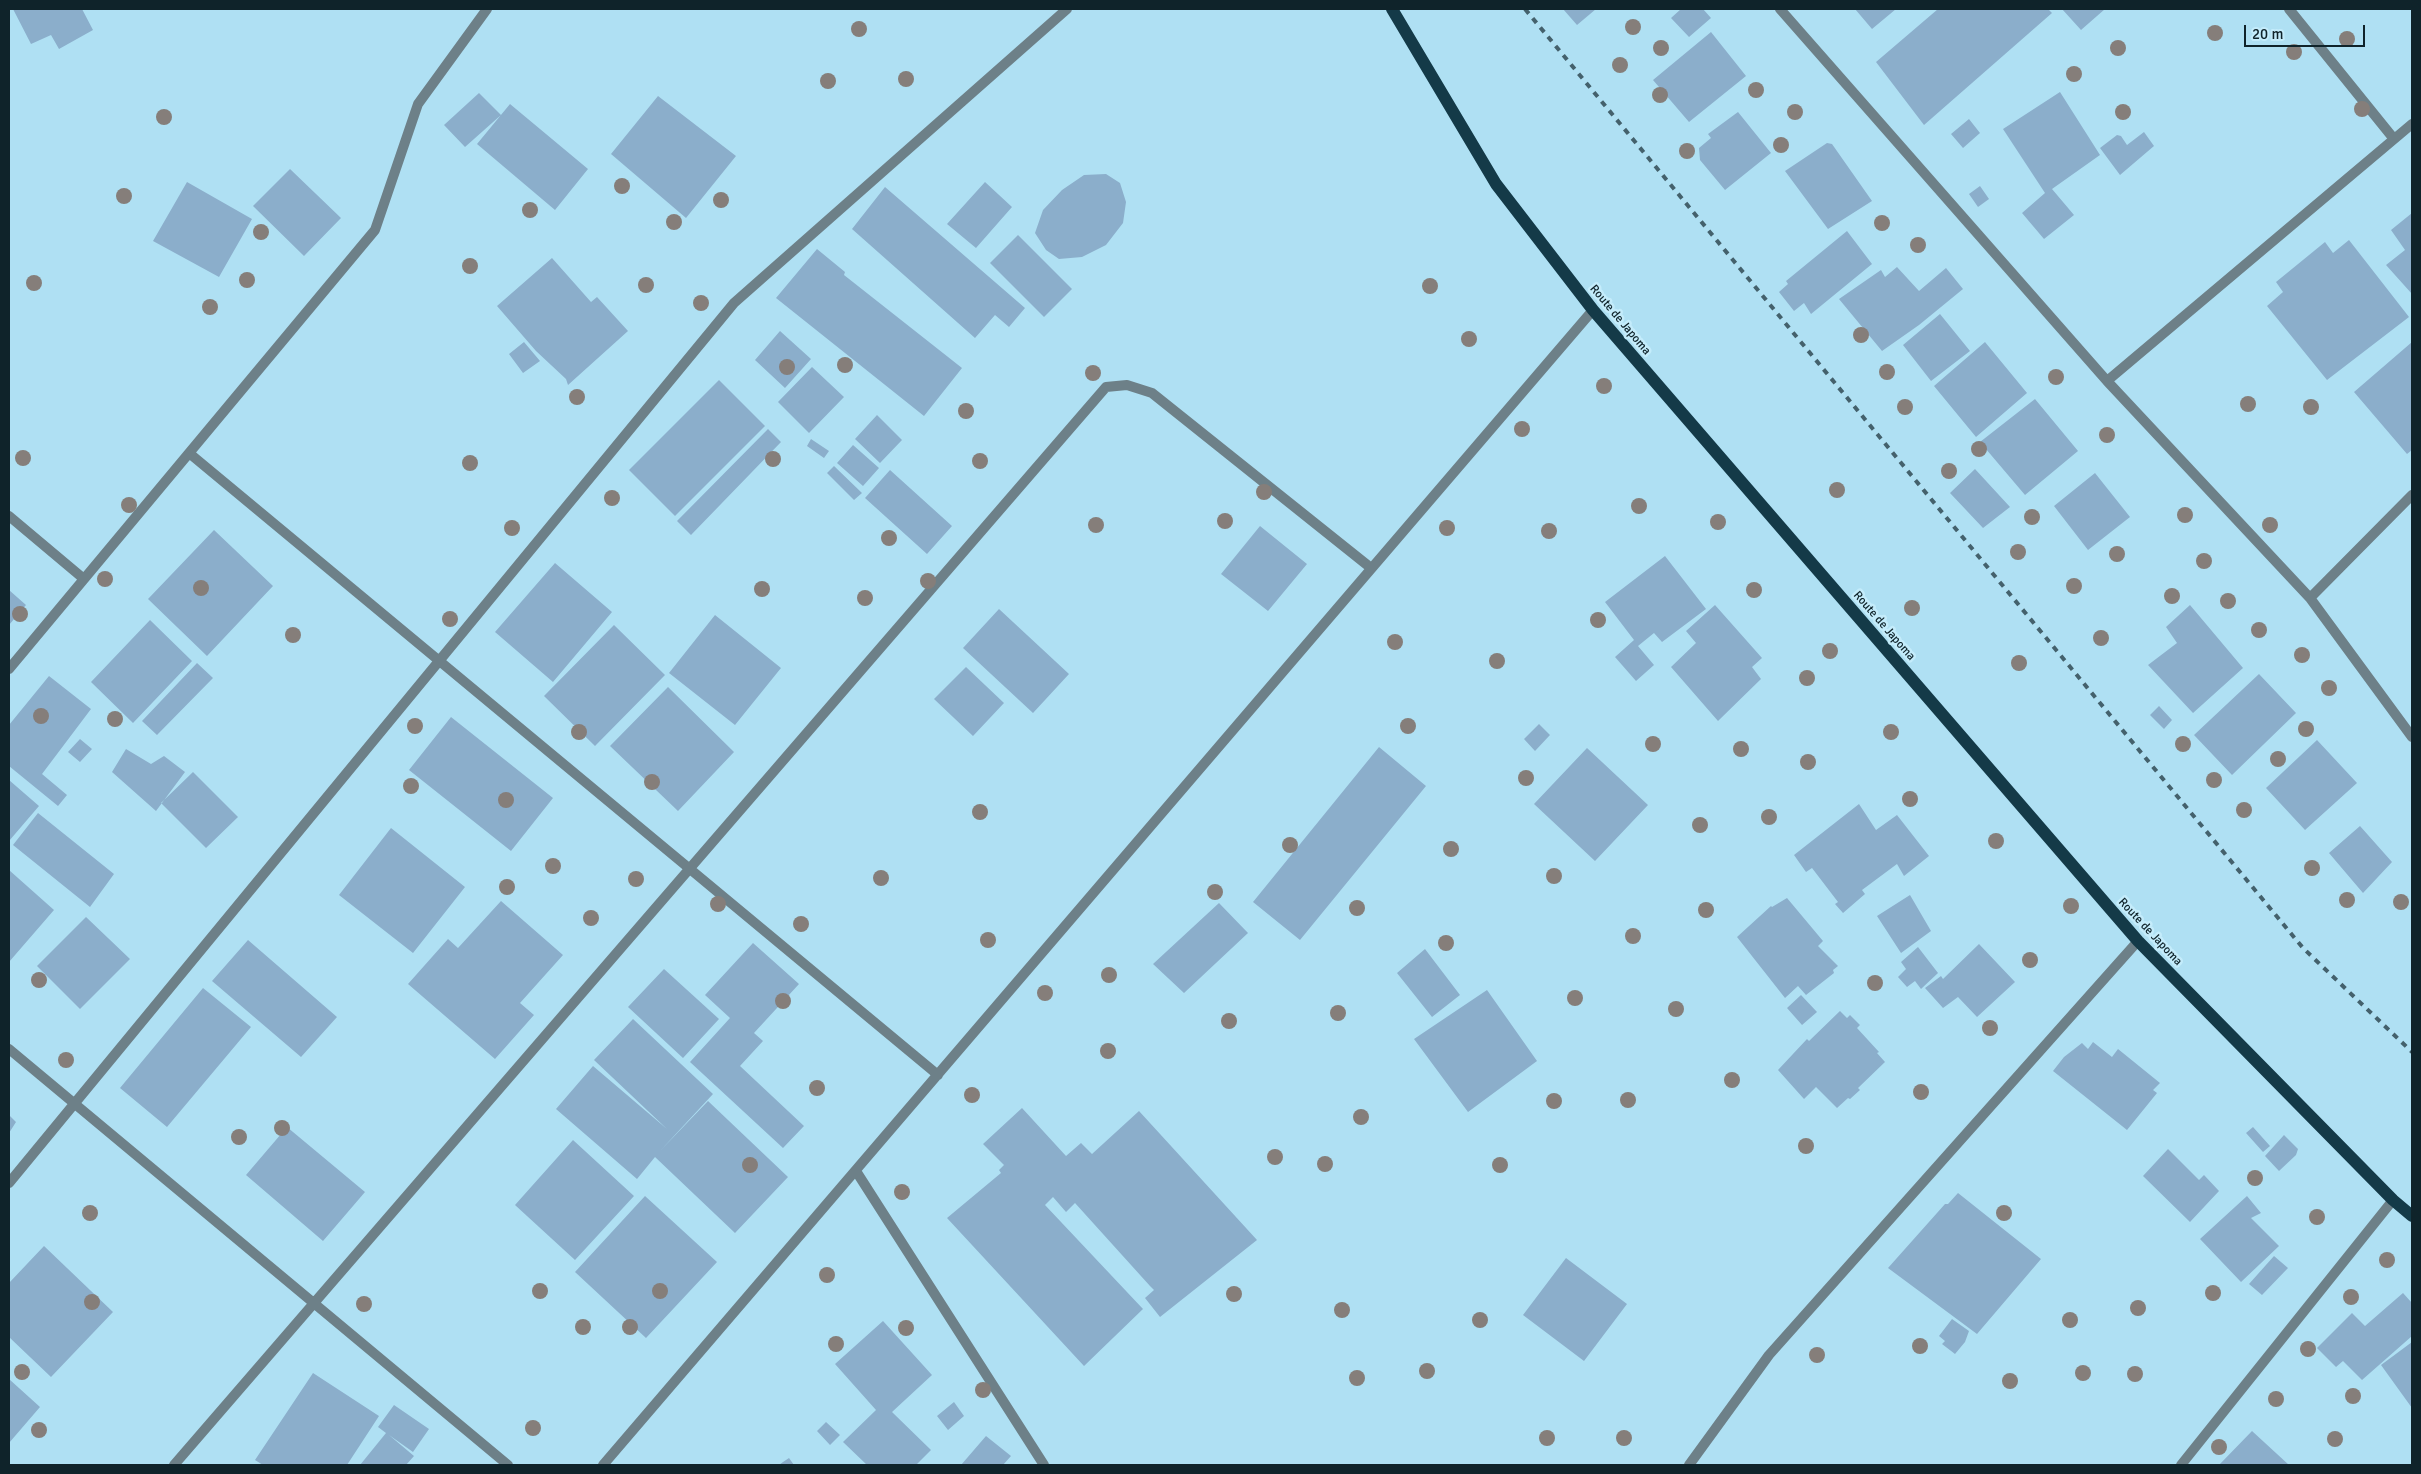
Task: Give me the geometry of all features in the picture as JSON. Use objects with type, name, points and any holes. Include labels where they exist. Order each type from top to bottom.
[{"type":"main road","name":"Route de Japoma","points":[[1392,9],[1496,184],[1593,310],[2138,941],[2393,1200],[2412,1216]]},
{"type":"street","points":[[9,669],[375,230],[418,104],[487,9]]},
{"type":"street","points":[[9,1183],[734,303],[1067,9]]},
{"type":"street","points":[[1780,9],[2107,381],[2310,598],[2412,737]]},
{"type":"street","points":[[2289,9],[2394,139]]},
{"type":"street","points":[[2107,381],[2412,124]]},
{"type":"street","points":[[603,1465],[1593,310]]},
{"type":"street","points":[[174,1465],[1106,388],[1127,385],[1152,393],[1371,568]]},
{"type":"street","points":[[190,453],[938,1074]]},
{"type":"street","points":[[2310,598],[2412,494]]},
{"type":"street","points":[[9,516],[84,579]]},
{"type":"street","points":[[1689,1465],[1769,1355],[2138,941]]},
{"type":"street","points":[[9,1049],[508,1465]]},
{"type":"street","points":[[856,1171],[1044,1465]]},
{"type":"street","points":[[2180,1465],[2393,1200]]},
{"type":"building","points":[[13,9],[82,9],[93,30],[59,49],[51,35],[31,44]]},
{"type":"building","points":[[1563,9],[1596,9],[1577,25]]},
{"type":"building","points":[[1681,9],[1703,9],[1711,18],[1689,37],[1671,18]]},
{"type":"building","points":[[1855,9],[1896,9],[1872,29]]},
{"type":"building","points":[[1938,9],[2048,9],[2052,13],[1924,125],[1876,62]]},
{"type":"building","points":[[2062,9],[2105,9],[2081,30]]},
{"type":"building","points":[[1711,32],[1746,76],[1689,122],[1653,80]]},
{"type":"building","points":[[2060,92],[2100,155],[2052,189],[2074,215],[2044,239],[2022,213],[2045,193],[2003,129]]},
{"type":"building","points":[[479,93],[501,115],[465,147],[444,125]]},
{"type":"building","points":[[658,96],[736,156],[686,218],[611,154]]},
{"type":"building","points":[[510,104],[588,169],[555,210],[477,144]]},
{"type":"building","points":[[1738,112],[1771,153],[1725,190],[1700,160],[1699,148],[1711,138],[1708,134]]},
{"type":"building","points":[[1969,119],[1980,133],[1963,148],[1951,134]]},
{"type":"building","points":[[2144,132],[2154,146],[2120,175],[2100,148],[2117,135],[2121,136],[2127,145]]},
{"type":"building","points":[[1827,143],[1832,144],[1872,201],[1828,229],[1785,171]]},
{"type":"building","points":[[290,169],[341,218],[304,256],[253,206]]},
{"type":"building","points":[[1106,174],[1120,183],[1126,202],[1123,223],[1106,245],[1082,257],[1059,259],[1046,250],[1035,233],[1043,210],[1062,190],[1084,175]]},
{"type":"building","points":[[187,182],[252,219],[219,277],[153,241]]},
{"type":"building","points":[[985,182],[1012,207],[976,248],[947,224]]},
{"type":"building","points":[[1980,186],[1989,199],[1978,207],[1969,194]]},
{"type":"building","points":[[885,187],[1025,308],[1009,327],[995,315],[975,338],[852,229]]},
{"type":"building","points":[[2412,213],[2412,294],[2386,265],[2405,250],[2391,230]]},
{"type":"building","points":[[1847,231],[1872,264],[1811,314],[1804,303],[1794,311],[1779,292],[1788,284],[1786,281]]},
{"type":"building","points":[[1018,235],[1072,289],[1044,317],[990,263]]},
{"type":"building","points":[[2349,240],[2409,317],[2327,380],[2267,306],[2283,292],[2276,282],[2325,242],[2333,253]]},
{"type":"building","points":[[817,249],[845,272],[844,275],[962,368],[924,416],[776,298]]},
{"type":"building","points":[[552,258],[591,302],[597,297],[628,331],[568,385],[566,379],[536,351],[497,306]]},
{"type":"building","points":[[1897,267],[1919,291],[1946,268],[1963,289],[1919,325],[1882,351],[1839,299],[1881,270],[1885,277]]},
{"type":"building","points":[[1940,314],[1970,351],[1931,381],[1903,345]]},
{"type":"building","points":[[780,331],[811,359],[785,388],[755,360]]},
{"type":"building","points":[[524,342],[540,361],[523,373],[509,354]]},
{"type":"building","points":[[1985,342],[2027,393],[1976,437],[1934,386]]},
{"type":"building","points":[[2412,342],[2412,450],[2407,454],[2354,392]]},
{"type":"building","points":[[812,367],[844,397],[809,433],[778,402]]},
{"type":"building","points":[[719,380],[765,426],[675,516],[629,470]]},
{"type":"building","points":[[2035,399],[2078,451],[2025,495],[1980,442]]},
{"type":"building","points":[[877,415],[902,440],[880,463],[855,439]]},
{"type":"building","points":[[768,429],[781,442],[691,535],[677,521]]},
{"type":"building","points":[[811,439],[829,451],[824,458],[807,446]]},
{"type":"building","points":[[853,445],[879,468],[863,486],[837,463]]},
{"type":"building","points":[[834,466],[862,493],[854,500],[827,473]]},
{"type":"building","points":[[1975,469],[2010,507],[1983,528],[1950,493]]},
{"type":"building","points":[[890,470],[952,526],[927,554],[865,498]]},
{"type":"building","points":[[2095,473],[2130,517],[2088,550],[2054,506]]},
{"type":"building","points":[[1260,526],[1307,564],[1268,611],[1221,574]]},
{"type":"building","points":[[214,530],[273,586],[207,656],[148,599]]},
{"type":"building","points":[[1665,556],[1706,609],[1662,642],[1654,633],[1638,646],[1654,665],[1636,681],[1615,657],[1634,640],[1605,602]]},
{"type":"building","points":[[555,563],[612,612],[553,682],[495,632]]},
{"type":"building","points":[[9,590],[26,605],[9,625]]},
{"type":"building","points":[[1715,605],[1762,658],[1752,667],[1761,679],[1718,721],[1671,667],[1696,643],[1686,631]]},
{"type":"building","points":[[2190,605],[2243,668],[2193,713],[2148,665],[2177,643],[2166,627]]},
{"type":"building","points":[[999,609],[1069,674],[1033,713],[963,648]]},
{"type":"building","points":[[715,615],[781,668],[735,725],[669,673]]},
{"type":"building","points":[[150,620],[192,661],[133,723],[91,682]]},
{"type":"building","points":[[614,625],[665,675],[595,746],[544,696]]},
{"type":"building","points":[[197,663],[213,678],[157,735],[142,721]]},
{"type":"building","points":[[966,667],[1004,703],[973,736],[934,699]]},
{"type":"building","points":[[2259,674],[2296,713],[2232,775],[2194,735]]},
{"type":"building","points":[[49,676],[91,709],[42,774],[67,795],[58,806],[9,766],[9,725]]},
{"type":"building","points":[[668,687],[734,752],[678,811],[610,746]]},
{"type":"building","points":[[2159,706],[2172,720],[2164,729],[2150,715]]},
{"type":"building","points":[[451,717],[553,798],[511,851],[409,770]]},
{"type":"building","points":[[1539,724],[1550,735],[1535,751],[1524,739]]},
{"type":"building","points":[[80,739],[92,749],[80,762],[68,752]]},
{"type":"building","points":[[2317,740],[2357,783],[2305,830],[2266,788]]},
{"type":"building","points":[[1379,747],[1426,786],[1300,940],[1253,902]]},
{"type":"building","points":[[1587,748],[1648,805],[1595,861],[1534,804]]},
{"type":"building","points":[[126,749],[151,764],[164,756],[185,772],[156,811],[112,772]]},
{"type":"building","points":[[193,772],[238,817],[206,848],[161,803]]},
{"type":"building","points":[[9,780],[39,806],[9,841]]},
{"type":"building","points":[[1859,804],[1876,830],[1897,815],[1929,856],[1904,876],[1897,864],[1862,890],[1865,894],[1843,913],[1835,904],[1838,902],[1812,868],[1806,872],[1794,855]]},
{"type":"building","points":[[38,813],[114,874],[90,907],[13,845]]},
{"type":"building","points":[[2360,826],[2392,862],[2363,893],[2329,853]]},
{"type":"building","points":[[391,828],[465,887],[413,953],[339,895]]},
{"type":"building","points":[[9,870],[54,910],[9,962]]},
{"type":"building","points":[[1910,895],[1931,931],[1901,953],[1877,916]]},
{"type":"building","points":[[1787,898],[1823,941],[1818,946],[1838,966],[1833,970],[1834,973],[1806,995],[1798,986],[1785,998],[1737,937],[1771,906]]},
{"type":"building","points":[[501,901],[563,955],[520,1003],[534,1015],[495,1059],[408,984],[448,939],[458,948]]},
{"type":"building","points":[[1219,903],[1248,933],[1184,993],[1153,964]]},
{"type":"building","points":[[86,917],[130,959],[80,1009],[37,966]]},
{"type":"building","points":[[248,940],[337,1017],[301,1057],[212,981]]},
{"type":"building","points":[[753,943],[799,984],[754,1033],[763,1041],[740,1066],[804,1126],[783,1148],[690,1062],[730,1018],[705,995]]},
{"type":"building","points":[[1979,944],[2015,982],[1977,1017],[1958,997],[1943,1008],[1925,988],[1941,976],[1943,979]]},
{"type":"building","points":[[1918,947],[1938,973],[1921,989],[1915,981],[1907,987],[1898,977],[1906,969],[1901,962]]},
{"type":"building","points":[[1425,949],[1460,995],[1432,1017],[1397,973]]},
{"type":"building","points":[[664,969],[719,1019],[683,1058],[628,1007]]},
{"type":"building","points":[[203,988],[251,1027],[167,1127],[120,1088]]},
{"type":"building","points":[[1487,990],[1537,1061],[1468,1112],[1414,1039]]},
{"type":"building","points":[[1801,995],[1817,1012],[1802,1025],[1787,1008]]},
{"type":"building","points":[[1840,1011],[1847,1018],[1850,1015],[1860,1025],[1857,1028],[1879,1052],[1877,1053],[1885,1062],[1858,1088],[1860,1090],[1837,1108],[1816,1087],[1804,1099],[1778,1070],[1807,1039],[1809,1041]]},
{"type":"building","points":[[633,1019],[713,1094],[660,1151],[708,1101],[788,1177],[735,1233],[655,1157],[637,1179],[556,1109],[593,1066],[667,1129],[594,1060]]},
{"type":"building","points":[[2093,1042],[2112,1057],[2118,1049],[2160,1083],[2153,1090],[2157,1093],[2127,1130],[2053,1071],[2064,1057],[2082,1043],[2088,1049]]},
{"type":"building","points":[[1022,1108],[1066,1156],[1081,1143],[1092,1154],[1139,1111],[1257,1240],[1160,1317],[1145,1298],[1154,1290],[1075,1203],[1066,1212],[1053,1197],[1045,1205],[1143,1309],[1084,1366],[947,1218],[1001,1173],[999,1170],[1004,1165],[983,1144]]},
{"type":"building","points":[[9,1115],[16,1122],[9,1133]]},
{"type":"building","points":[[287,1127],[365,1192],[323,1241],[246,1175]]},
{"type":"building","points":[[2253,1127],[2270,1146],[2263,1152],[2246,1133]]},
{"type":"building","points":[[2284,1135],[2298,1149],[2296,1155],[2279,1171],[2265,1156]]},
{"type":"building","points":[[573,1140],[634,1196],[575,1260],[515,1205]]},
{"type":"building","points":[[2168,1149],[2199,1180],[2204,1175],[2219,1191],[2190,1222],[2143,1176]]},
{"type":"building","points":[[1958,1193],[2041,1259],[1977,1334],[1888,1268],[1945,1204],[1948,1204]]},
{"type":"building","points":[[645,1196],[717,1262],[646,1338],[575,1272]]},
{"type":"building","points":[[2247,1196],[2261,1213],[2251,1218],[2279,1246],[2241,1282],[2200,1239]]},
{"type":"building","points":[[44,1246],[113,1312],[51,1377],[9,1337],[9,1283]]},
{"type":"building","points":[[2274,1256],[2288,1268],[2262,1295],[2249,1284]]},
{"type":"building","points":[[1566,1258],[1627,1304],[1584,1361],[1523,1315]]},
{"type":"building","points":[[2403,1293],[2412,1303],[2412,1336],[2362,1380],[2343,1361],[2336,1367],[2317,1348],[2352,1313],[2365,1326]]},
{"type":"building","points":[[1952,1319],[1969,1331],[1965,1342],[1955,1354],[1942,1344],[1945,1341],[1939,1336]]},
{"type":"building","points":[[883,1321],[932,1375],[892,1412],[931,1450],[916,1465],[867,1465],[843,1442],[876,1410],[835,1364]]},
{"type":"building","points":[[2412,1342],[2412,1408],[2381,1365]]},
{"type":"building","points":[[313,1373],[379,1416],[347,1465],[263,1465],[255,1460]]},
{"type":"building","points":[[9,1379],[40,1407],[9,1443]]},
{"type":"building","points":[[954,1402],[964,1416],[948,1430],[937,1416]]},
{"type":"building","points":[[394,1405],[429,1429],[413,1452],[389,1435],[414,1456],[406,1465],[360,1465],[386,1433],[378,1427]]},
{"type":"building","points":[[826,1422],[840,1435],[830,1445],[817,1431]]},
{"type":"building","points":[[2252,1431],[2289,1465],[2219,1465]]},
{"type":"building","points":[[986,1436],[1011,1456],[1003,1465],[961,1465]]},
{"type":"building","points":[[789,1458],[794,1465],[779,1465],[783,1462]]},
{"type":"railway","points":[[1525,9],[2303,948],[2412,1052]]}]
